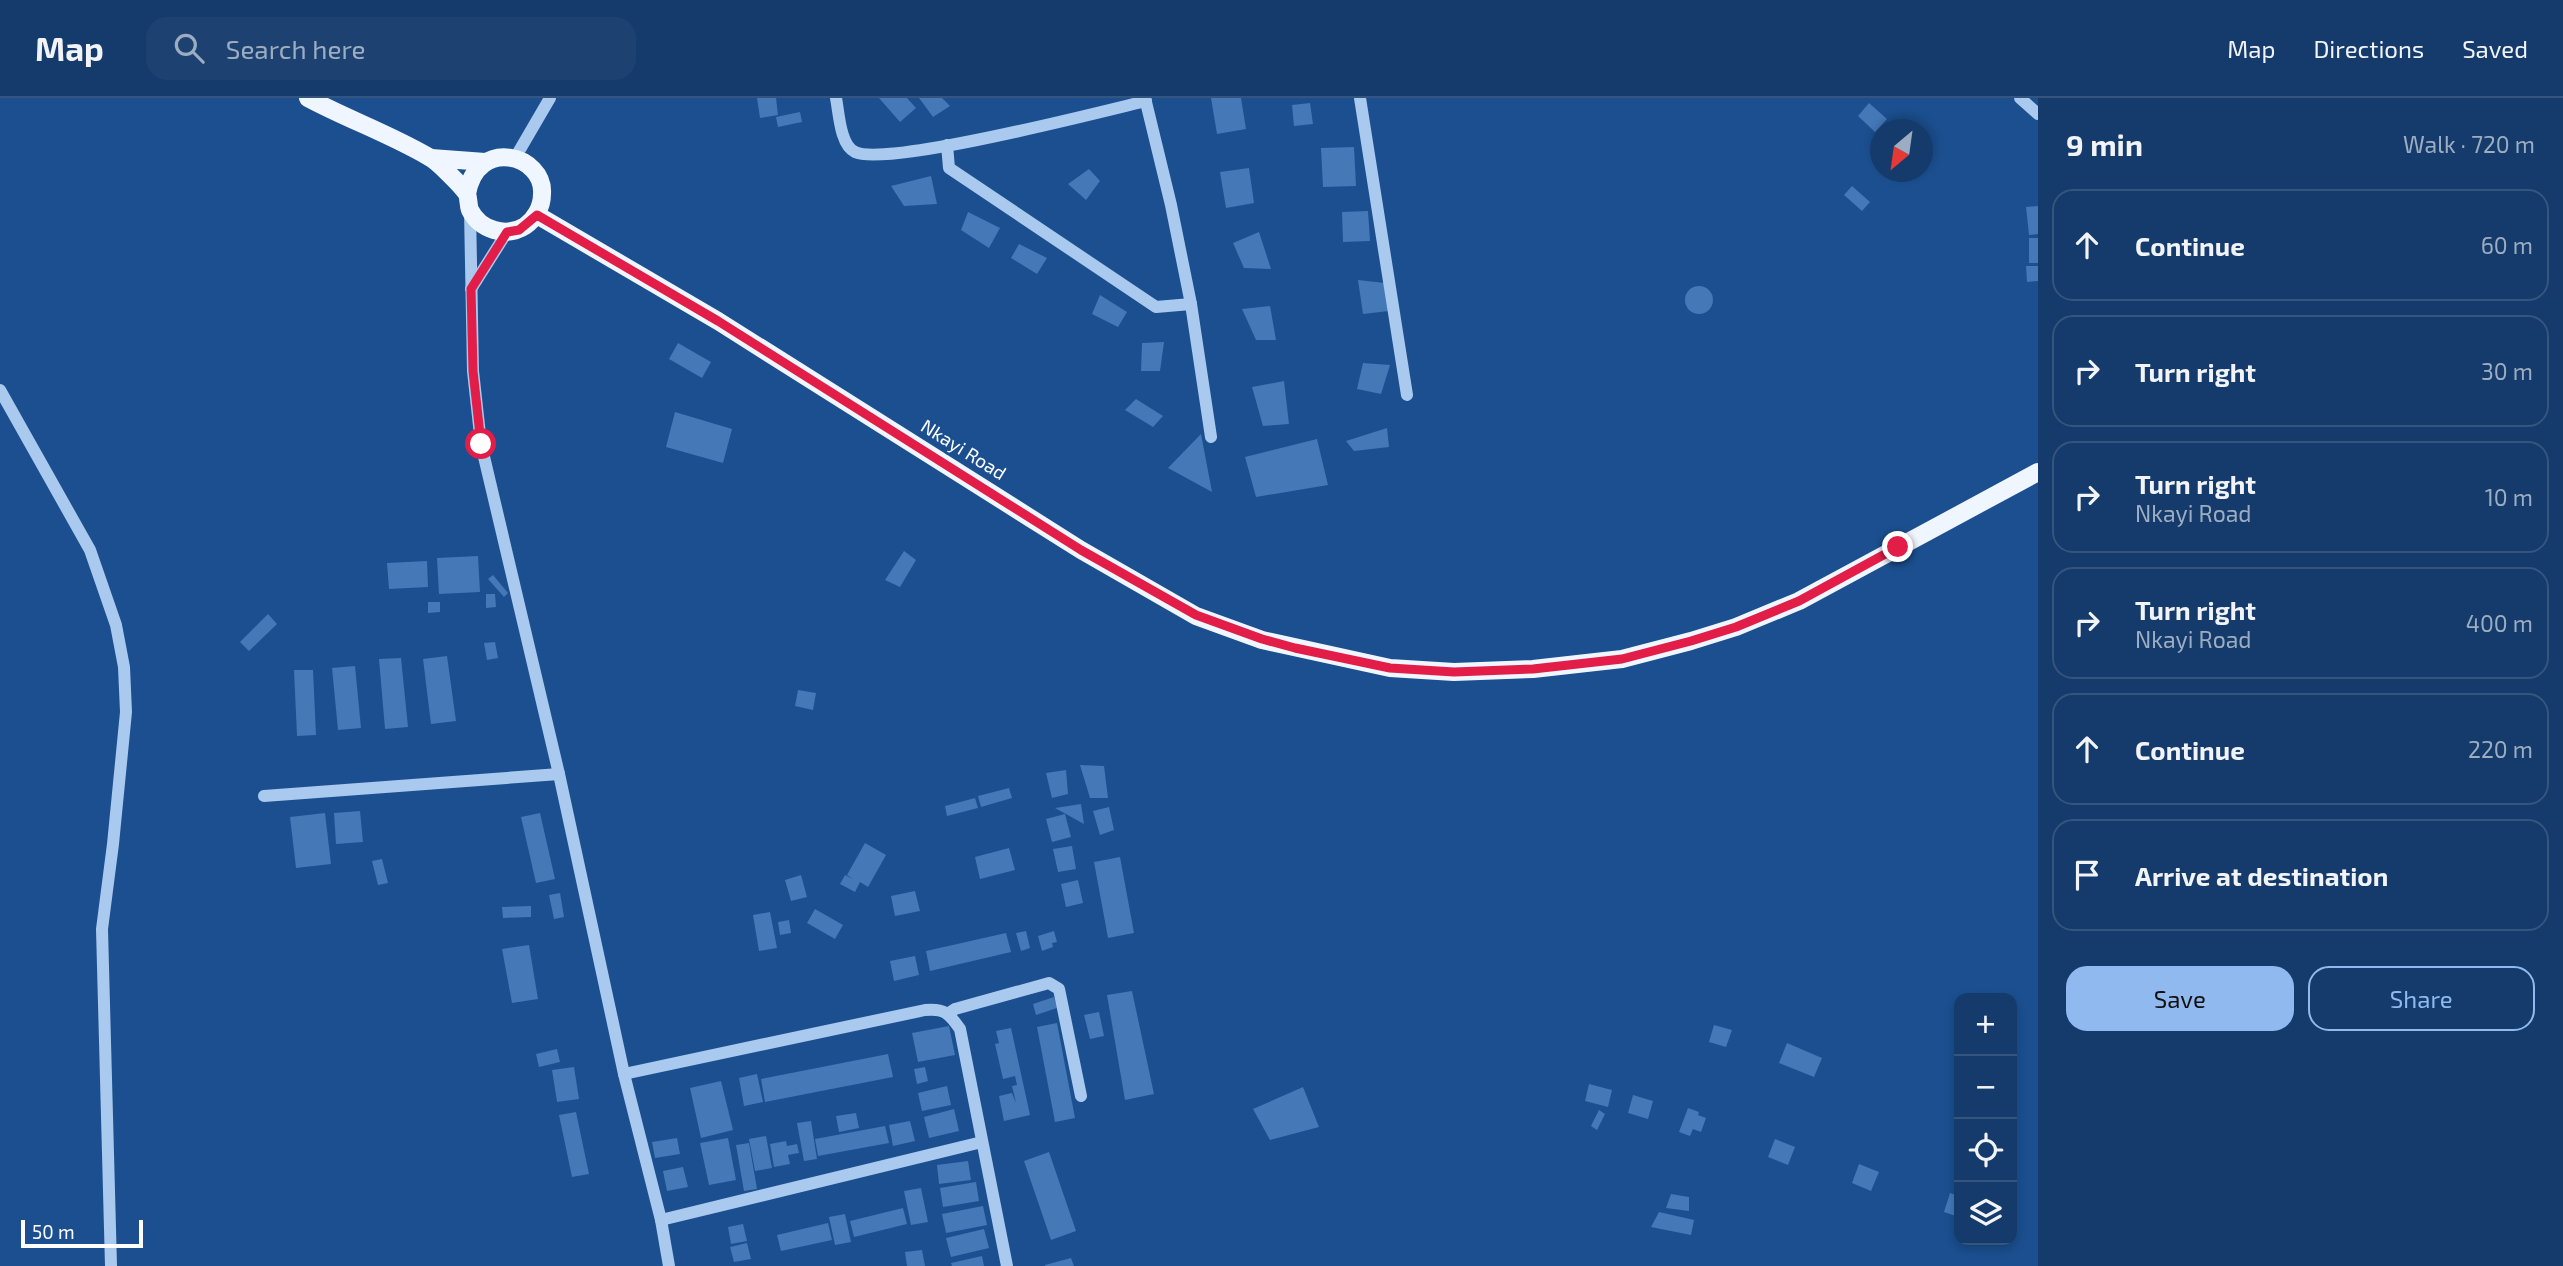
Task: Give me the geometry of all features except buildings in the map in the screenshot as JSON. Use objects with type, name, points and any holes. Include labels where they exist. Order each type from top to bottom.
[{"type":"main road","points":[[308,98],[431,158],[485,162]]},
{"type":"main road","points":[[431,158],[468,202],[479,222],[492,230],[519,230],[537,215],[543,193],[535,171],[515,158],[500,157],[485,162],[475,170],[469,181],[468,202]]},
{"type":"main road","name":"Nkayi Road","points":[[537,215],[718,321],[1081,550],[1196,615],[1262,639],[1390,668],[1454,672],[1533,669],[1622,659],[1691,641],[1736,627],[1799,601],[2038,472]]},
{"type":"street","points":[[515,158],[550,98]]},
{"type":"street","points":[[836,98],[846,144],[853,152],[868,155],[947,145],[1145,100],[1171,205],[1191,304],[1211,438]]},
{"type":"street","points":[[1360,98],[1407,396]]},
{"type":"street","points":[[2020,98],[2038,114]]},
{"type":"street","points":[[947,145],[949,168],[1156,307],[1191,304]]},
{"type":"street","points":[[468,202],[473,371],[481,444],[559,774],[624,1074],[661,1220],[668,1266]]},
{"type":"street","points":[[471,289],[507,232]]},
{"type":"street","points":[[0,390],[90,550],[116,625],[124,667],[125,724],[102,929],[111,1266]]},
{"type":"street","points":[[264,796],[559,774]]},
{"type":"street","points":[[949,1013],[955,1009],[1049,983],[1059,989],[1082,1096]]},
{"type":"street","points":[[624,1074],[940,1008],[949,1013],[960,1029],[1007,1266]]},
{"type":"street","points":[[661,1220],[982,1142]]},
{"type":"route","points":[[481,444],[473,371],[471,289],[507,232],[519,230],[537,215],[718,321],[1081,550],[1196,615],[1295,648],[1390,668],[1454,672],[1533,669],[1622,659],[1736,627],[1799,601],[1898,547]]}]
